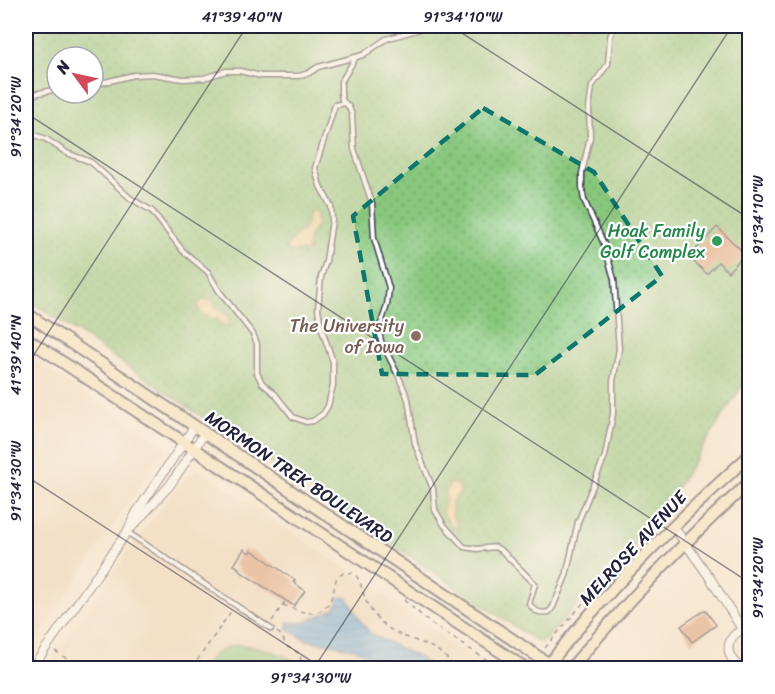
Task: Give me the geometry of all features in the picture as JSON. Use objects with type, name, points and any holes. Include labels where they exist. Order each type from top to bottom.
[{"type":"main road","name":"MORMON TREK BOULEVARD","points":[[26,313],[550,667]]},
{"type":"main road","name":"MORMON TREK BOULEVARD","points":[[26,338],[525,669]]},
{"type":"main road","name":"MELROSE AVENUE","points":[[550,667],[609,595],[673,526],[750,455]]},
{"type":"main road","name":"MELROSE AVENUE","points":[[572,669],[625,606],[686,542],[750,482]]},
{"type":"street","points":[[32,669],[127,532],[136,513],[194,427]]},
{"type":"street","points":[[127,532],[159,499],[204,434]]},
{"type":"street","points":[[673,526],[746,629],[731,639],[729,649],[732,660],[743,669]]},
{"type":"lane","points":[[105,82],[134,75],[152,74],[189,79],[204,78],[226,71],[240,71],[261,76],[299,76],[318,67],[356,57],[386,39],[430,26]]},
{"type":"lane","points":[[356,57],[341,82],[342,100],[349,107],[352,115],[354,149],[372,203],[374,238],[390,288],[380,330],[381,341],[408,399],[415,444],[433,489],[437,515],[464,547],[477,549],[495,547],[502,551],[535,584],[529,604],[531,608],[543,613],[554,608],[566,576],[578,522],[605,456],[614,414],[613,381],[619,349],[614,279],[604,244],[584,200],[582,173],[590,137],[589,108],[592,86],[608,64],[610,37],[615,26]]},
{"type":"lane","points":[[26,96],[45,92]]},
{"type":"lane","points":[[26,132],[46,139],[68,153],[91,162],[130,198],[152,211],[183,251],[207,272],[253,334],[257,344],[257,373],[262,383],[275,394],[294,417],[306,422],[313,421],[323,414],[334,378],[333,362],[321,327],[318,309],[321,277],[326,261],[332,220],[331,206],[320,186],[315,168],[335,105],[344,103],[349,107]]},
{"type":"lane","points":[[127,532],[270,628]]},
{"type":"path","points":[[283,605],[306,614],[317,612],[324,608],[332,596],[337,577],[344,573],[354,573],[359,579],[367,603],[375,616],[389,628],[446,655],[455,669]]},
{"type":"path","points":[[546,647],[608,579]]},
{"type":"path","points":[[401,598],[430,622],[499,669]]},
{"type":"path","points":[[286,600],[270,628],[282,636],[286,646],[300,654],[299,665]]},
{"type":"path","points":[[192,669],[236,604]]},
{"type":"path","points":[[48,646],[81,669]]},
{"type":"highlighted area","points":[[483,108],[594,172],[662,276],[535,375],[382,374],[353,216]]},
{"type":"shaded area","points":[[26,355],[166,447],[26,656]]},
{"type":"shaded area","points":[[198,469],[375,588],[414,619],[490,668],[48,668],[123,558],[179,484]]},
{"type":"green space","name":"The University of Iowa","points":[[26,26],[749,26],[749,375],[645,537],[612,572],[585,595],[547,638],[541,642],[536,641],[26,298]]},
{"type":"green space","points":[[237,645],[272,652],[305,668],[203,668],[217,653]]},
{"type":"sand","points":[[312,210],[316,214],[317,224],[308,239],[308,251],[289,252],[287,244],[292,242],[295,236],[305,228],[309,211]]},
{"type":"sand","points":[[204,299],[212,300],[217,309],[229,316],[228,326],[224,326],[216,318],[201,314],[198,304]]},
{"type":"sand","points":[[454,483],[459,486],[461,492],[452,501],[452,516],[458,526],[455,528],[451,526],[442,512],[446,501],[444,494],[450,484]]},
{"type":"water","points":[[340,597],[348,598],[371,634],[418,657],[433,668],[384,668],[376,660],[358,650],[307,640],[287,628],[288,622],[303,623],[336,608]]},
{"type":"building","name":"Hoak Family Golf Complex","points":[[717,227],[745,254],[728,272],[718,262],[707,274],[689,257]]},
{"type":"building","points":[[244,549],[249,553],[251,550],[295,580],[293,582],[305,591],[294,606],[238,570],[239,568],[234,565]]},
{"type":"building","points":[[705,610],[716,625],[692,642],[681,626]]},
{"type":"place","name":"Hoak Family Golf Complex","points":[[717,241]]},
{"type":"place","name":"The University of Iowa","points":[[416,336]]}]
